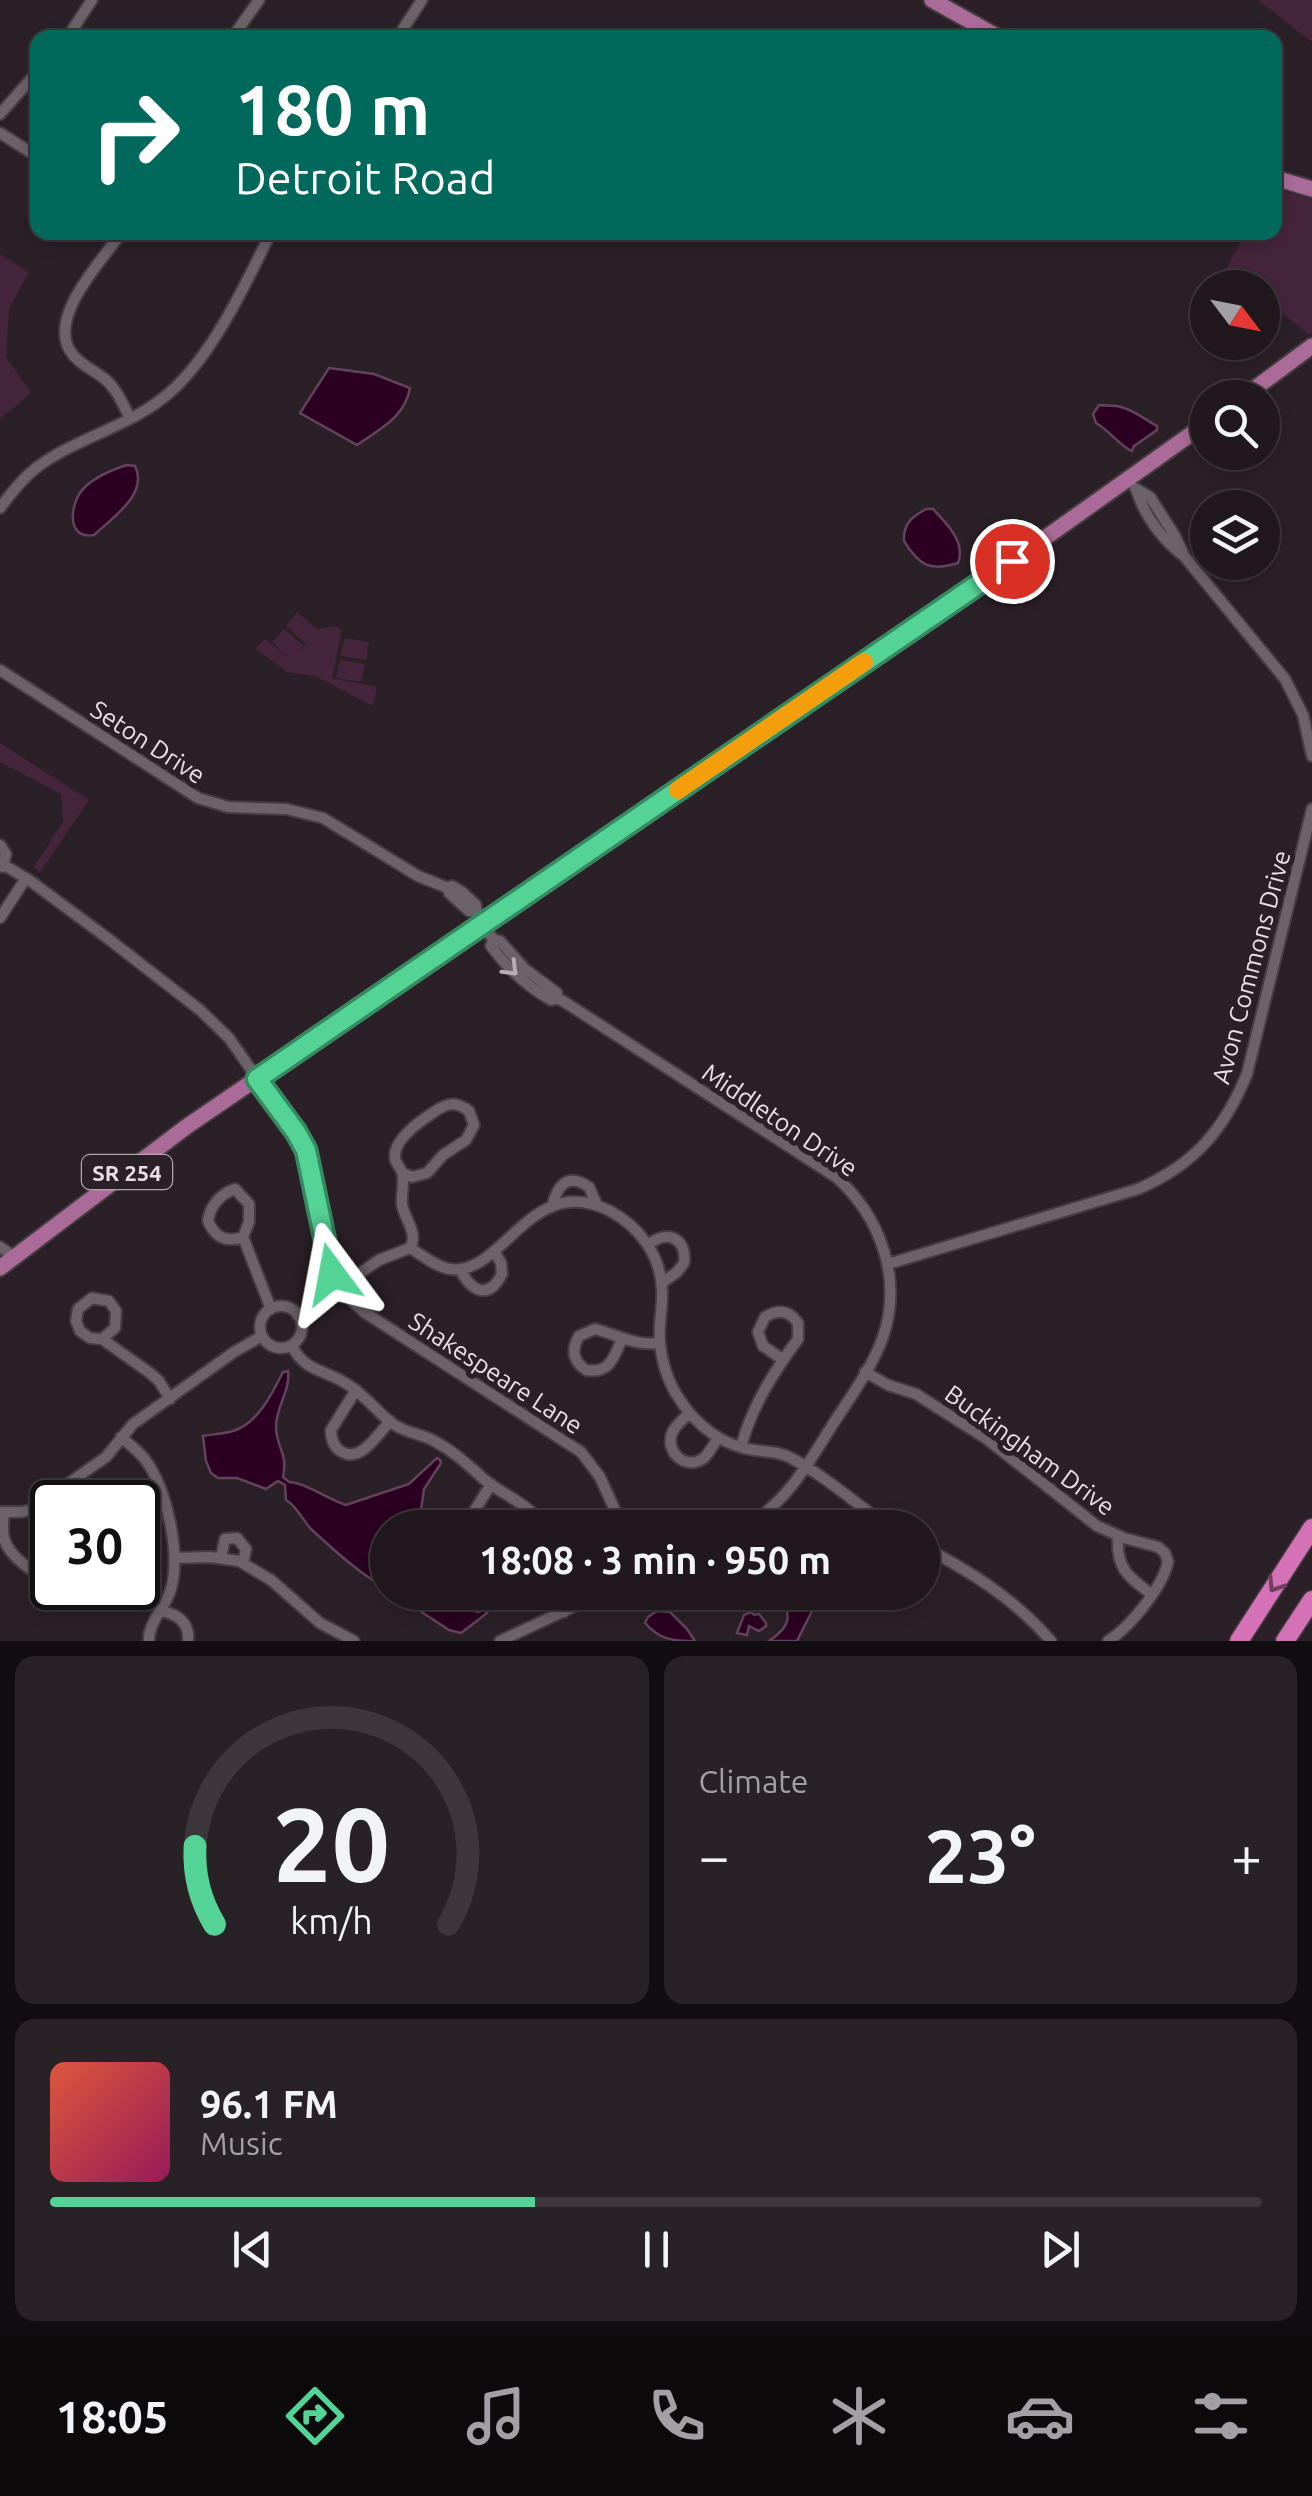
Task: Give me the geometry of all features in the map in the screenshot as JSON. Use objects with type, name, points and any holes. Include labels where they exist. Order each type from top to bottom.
[{"type":"highway","points":[[1239,1641],[1312,1528]]},
{"type":"highway","points":[[1285,1641],[1312,1600]]},
{"type":"main road","points":[[932,0],[986,30]]},
{"type":"main road","points":[[1282,180],[1312,190]]},
{"type":"main road","points":[[1266,380],[1312,346]]},
{"type":"main road","name":"SR 254","points":[[0,1268],[186,1127],[479,918],[1132,484],[1190,437]]},
{"type":"street","points":[[72,30],[92,0]]},
{"type":"street","points":[[238,30],[260,0]]},
{"type":"street","points":[[402,30],[422,0]]},
{"type":"street","points":[[0,114],[30,80]]},
{"type":"street","points":[[0,133],[30,152]]},
{"type":"street","points":[[116,240],[74,299],[64,327],[75,358],[110,383],[130,418]]},
{"type":"street","points":[[0,508],[21,482],[44,463],[168,394],[197,364],[242,292],[267,240]]},
{"type":"street","points":[[1132,484],[1167,543],[1184,556],[1285,680],[1302,715],[1312,756]]},
{"type":"street","name":"Seton Drive","points":[[0,670],[198,798],[228,807],[286,809],[324,818],[418,876],[462,892],[476,905],[479,918]]},
{"type":"street","name":"Avon Commons Drive","points":[[888,1264],[1138,1189],[1167,1176],[1208,1142],[1230,1112],[1246,1074],[1312,809]]},
{"type":"street","name":"Shakespeare Lane","points":[[0,845],[6,854],[2,867],[26,878],[200,1010],[229,1038],[306,1150],[326,1258],[339,1287],[364,1312],[581,1452],[600,1477],[615,1510]]},
{"type":"street","points":[[0,918],[26,878]]},
{"type":"street","name":"Middleton Drive","points":[[479,918],[493,939],[500,941],[557,998],[836,1177],[871,1219],[888,1264],[890,1293],[888,1318],[879,1347],[806,1468],[786,1495],[767,1510]]},
{"type":"street","points":[[298,1316],[386,1256],[410,1248],[414,1240],[402,1207],[403,1173],[395,1160],[396,1147],[422,1120],[450,1104],[470,1111],[474,1125],[466,1140],[423,1175],[412,1177],[403,1173]]},
{"type":"street","points":[[552,1207],[558,1188],[575,1180],[589,1187],[597,1205]]},
{"type":"street","points":[[243,1237],[224,1239],[208,1221],[214,1204],[230,1190],[248,1204],[249,1222],[243,1237],[271,1309]]},
{"type":"street","points":[[410,1248],[442,1267],[460,1270],[471,1268],[529,1220],[552,1207],[574,1202],[597,1205],[627,1222],[648,1245],[659,1267],[662,1359],[674,1390],[690,1413],[718,1438],[741,1447],[785,1455],[868,1510]]},
{"type":"street","points":[[648,1245],[666,1236],[682,1247],[684,1264],[662,1283]]},
{"type":"street","points":[[0,1246],[15,1257]]},
{"type":"street","points":[[460,1270],[474,1289],[492,1287],[502,1274],[494,1251]]},
{"type":"street","points":[[102,1339],[115,1328],[116,1311],[104,1299],[92,1298],[82,1304],[76,1320],[84,1336],[102,1339],[160,1381],[170,1399]]},
{"type":"street","points":[[284,1306],[298,1316],[301,1334],[292,1346],[277,1348],[262,1336],[262,1320],[271,1309],[284,1306]]},
{"type":"street","points":[[741,1447],[760,1395],[799,1334],[795,1320],[782,1312],[765,1317],[758,1332],[763,1346],[782,1360]]},
{"type":"street","points":[[622,1339],[604,1369],[586,1370],[575,1358],[576,1342],[588,1330],[600,1330],[643,1345],[660,1343]]},
{"type":"street","points":[[73,1480],[106,1457],[134,1424],[262,1336]]},
{"type":"street","points":[[292,1346],[308,1366],[356,1390],[390,1422],[435,1441],[531,1510]]},
{"type":"street","name":"Buckingham Drive","points":[[865,1372],[916,1394],[987,1439],[1092,1522],[1118,1536],[1158,1547],[1168,1562],[1166,1569],[1126,1626],[1108,1641]]},
{"type":"street","points":[[356,1390],[331,1430],[337,1448],[347,1454],[358,1453],[390,1422]]},
{"type":"street","points":[[690,1413],[672,1433],[670,1446],[676,1456],[688,1462],[699,1461],[718,1438]]},
{"type":"street","points":[[121,1437],[142,1456],[152,1473],[165,1507],[176,1558],[171,1588],[149,1630],[149,1641]]},
{"type":"street","points":[[475,1510],[492,1484]]},
{"type":"street","points":[[30,1510],[2,1513],[6,1544],[30,1566]]},
{"type":"street","name":"Buckingham Drive","points":[[1118,1536],[1122,1569],[1151,1594]]},
{"type":"street","points":[[221,1558],[226,1539],[237,1538],[246,1549],[243,1564]]},
{"type":"street","points":[[940,1556],[996,1590],[1051,1641]]},
{"type":"street","points":[[176,1558],[221,1558],[243,1564],[270,1580],[320,1623],[354,1641]]},
{"type":"street","points":[[500,1641],[568,1610]]},
{"type":"street","points":[[161,1611],[184,1622],[188,1641]]},
{"type":"shaded area","points":[[1258,0],[1312,0],[1312,42]]},
{"type":"shaded area","points":[[1282,191],[1312,199],[1309,335],[1280,312],[1280,270],[1226,270],[1241,240],[1282,240]]},
{"type":"shaded area","points":[[0,254],[29,272],[9,309],[6,357],[31,393],[0,419]]},
{"type":"shaded area","points":[[329,368],[374,374],[410,388],[403,407],[357,445],[300,413]]},
{"type":"shaded area","points":[[1099,405],[1126,409],[1157,426],[1157,430],[1132,451],[1096,423],[1093,414]]},
{"type":"shaded area","points":[[127,465],[135,466],[138,476],[133,496],[94,535],[78,532],[73,510],[79,494],[99,477]]},
{"type":"shaded area","points":[[926,509],[933,509],[954,534],[960,555],[958,563],[939,567],[926,564],[904,541],[909,521]]},
{"type":"shaded area","points":[[297,612],[317,629],[342,629],[332,678],[377,687],[373,706],[315,676],[287,672],[255,648],[265,639],[292,660],[272,642],[284,629],[303,645],[298,652],[306,644],[286,626]]},
{"type":"shaded area","points":[[345,638],[369,642],[366,660],[340,656]]},
{"type":"shaded area","points":[[340,660],[365,664],[361,682],[336,678]]},
{"type":"shaded area","points":[[0,743],[89,800],[40,872],[34,867],[63,821],[61,794],[0,762]]},
{"type":"shaded area","points":[[288,1371],[287,1385],[276,1428],[284,1462],[283,1477],[289,1482],[346,1505],[409,1484],[437,1458],[440,1460],[424,1489],[421,1510],[370,1510],[370,1578],[312,1530],[286,1500],[285,1485],[278,1481],[266,1489],[211,1473],[203,1436],[236,1430],[252,1420],[283,1372]]},
{"type":"shaded area","points":[[419,1610],[487,1613],[461,1633],[449,1630]]},
{"type":"shaded area","points":[[786,1610],[812,1610],[797,1641],[769,1641],[782,1630]]},
{"type":"shaded area","points":[[657,1611],[670,1612],[695,1641],[680,1641],[656,1633],[645,1623]]},
{"type":"shaded area","points":[[759,1614],[766,1626],[759,1631],[749,1626],[747,1635],[737,1633],[744,1615]]},
{"type":"slow traffic","points":[[678,790],[864,662]]},
{"type":"route","points":[[332,1274],[306,1150],[257,1079],[1012,561]]}]
